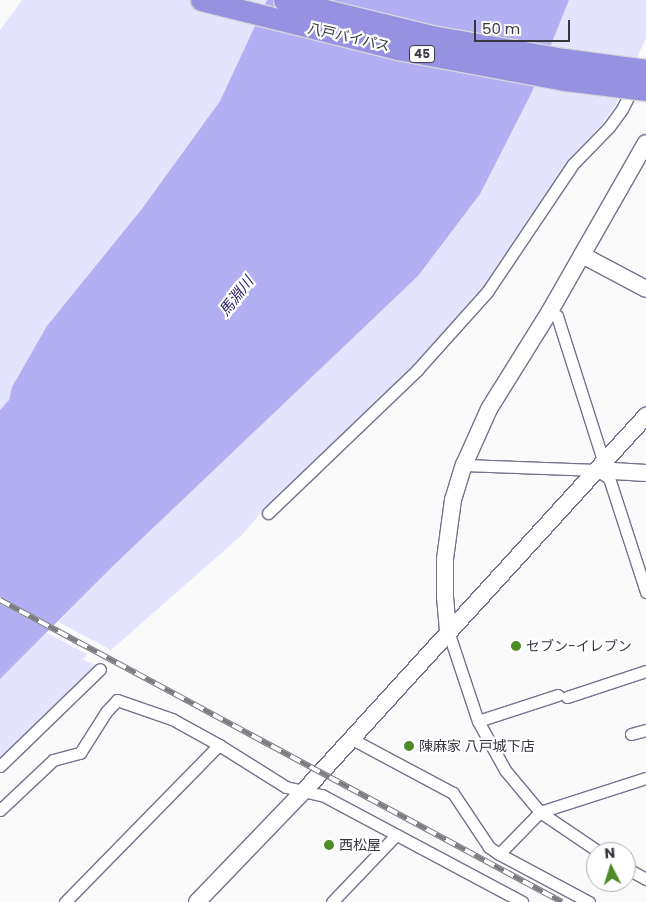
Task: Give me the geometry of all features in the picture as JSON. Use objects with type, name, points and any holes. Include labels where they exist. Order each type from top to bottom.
[{"type":"highway","name":"八戸バイパス","points":[[201,0],[397,49],[566,80],[646,90]]},
{"type":"highway","name":"八戸バイパス","points":[[284,0],[432,36],[564,59],[646,70]]},
{"type":"street","points":[[268,513],[417,370],[487,292],[573,164],[609,127],[622,109],[646,61]]},
{"type":"street","points":[[586,843],[540,812],[505,770],[478,721],[453,651],[448,631],[445,597],[445,559],[453,500],[464,464],[490,409],[550,311],[646,143]]},
{"type":"street","points":[[582,255],[646,289]]},
{"type":"street","points":[[550,311],[557,316],[600,466],[610,478],[646,592]]},
{"type":"street","points":[[197,902],[304,791],[350,738],[646,416]]},
{"type":"street","points":[[464,464],[600,466],[646,473]]},
{"type":"street","points":[[0,766],[100,669]]},
{"type":"street","points":[[478,721],[646,671]]},
{"type":"street","points":[[0,810],[53,760],[80,753],[106,712],[117,700],[172,719],[219,745],[286,787],[322,794],[522,902]]},
{"type":"street","points":[[631,734],[646,730]]},
{"type":"street","points":[[350,738],[453,793],[489,847],[589,902]]},
{"type":"street","points":[[65,902],[219,745]]},
{"type":"street","points":[[499,854],[540,812],[646,778]]},
{"type":"street","points":[[332,902],[396,835]]},
{"type":"shaded area","points":[[22,0],[267,0],[220,101],[12,387],[9,400],[0,410],[0,30]]},
{"type":"shaded area","points":[[569,0],[646,0],[646,38],[615,106],[603,123],[568,161],[483,289],[415,366],[366,415],[263,510],[243,534],[111,650],[58,622],[113,566],[418,276],[480,194],[532,92]]},
{"type":"shaded area","points":[[47,633],[87,654],[83,660],[96,665],[0,759],[0,679]]},
{"type":"water","name":"馬淵川","points":[[267,0],[569,0],[532,92],[480,194],[418,276],[113,566],[0,679],[0,410],[9,400],[12,387],[47,326],[141,210],[220,101]]},
{"type":"pier","points":[[0,597],[57,627],[54,632],[0,604]]},
{"type":"railway","points":[[0,600],[562,902]]},
{"type":"place","name":"セブン-イレブン","points":[[516,646]]},
{"type":"place","name":"陳麻家 八戸城下店","points":[[409,746]]},
{"type":"place","name":"西松屋","points":[[329,845]]}]
